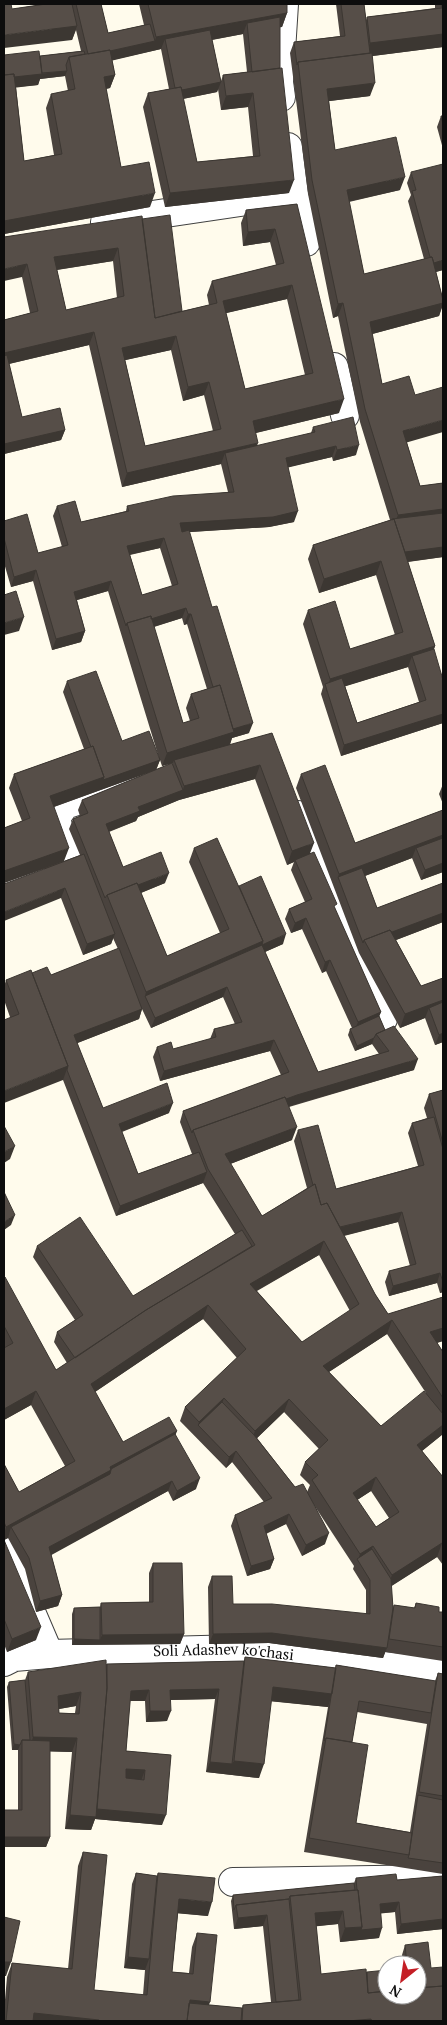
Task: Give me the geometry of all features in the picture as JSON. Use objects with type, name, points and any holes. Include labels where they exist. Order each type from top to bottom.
[{"type":"street","points":[[284,4],[279,82],[294,194],[312,271]]},
{"type":"street","points":[[81,226],[294,194]]},
{"type":"street","points":[[330,348],[345,415]]},
{"type":"street","points":[[4,885],[48,871],[62,865],[66,860],[68,855],[57,823],[57,816],[65,805],[154,774]]},
{"type":"street","points":[[288,789],[383,1019]]},
{"type":"street","points":[[4,1549],[49,1654]]},
{"type":"street","name":"Soli Adashev ko'chasi","points":[[4,1662],[14,1657],[49,1654],[240,1649],[443,1673]]},
{"type":"street","points":[[233,1882],[443,1879]]},
{"type":"building","points":[[4,4],[11,4],[12,9],[46,4],[72,4],[77,26],[4,35]]},
{"type":"building","points":[[76,4],[101,4],[108,33],[150,24],[155,41],[88,54]]},
{"type":"building","points":[[148,4],[287,4],[287,13],[156,37]]},
{"type":"building","points":[[341,4],[364,4],[370,53],[298,62],[297,65],[294,42],[345,36]]},
{"type":"building","points":[[441,4],[443,4],[443,34],[370,43],[367,17],[442,8]]},
{"type":"building","points":[[280,17],[280,68],[252,72],[247,23]]},
{"type":"building","points":[[210,30],[221,82],[182,90],[181,87],[175,88],[165,39]]},
{"type":"building","points":[[110,50],[115,75],[104,77],[121,167],[149,162],[155,193],[4,221],[4,75],[14,74],[24,161],[62,154],[51,94],[75,89],[69,57]]},
{"type":"building","points":[[39,51],[42,74],[14,77],[14,74],[4,75],[4,55]]},
{"type":"building","points":[[84,51],[85,54],[69,57],[66,65],[67,71],[42,73],[40,56]]},
{"type":"building","points":[[372,53],[375,83],[327,89],[335,150],[396,137],[405,177],[347,190],[364,274],[432,257],[443,300],[443,303],[370,322],[382,384],[409,376],[415,395],[443,387],[443,420],[403,431],[420,486],[443,483],[443,509],[398,515],[365,409],[343,303],[338,304],[312,180],[298,62]]},
{"type":"building","points":[[282,68],[294,180],[170,193],[148,93],[181,87],[197,162],[260,156],[253,93],[226,96],[223,75]]},
{"type":"building","points":[[443,164],[443,260],[434,263],[432,257],[430,257],[412,191],[416,190],[411,172]]},
{"type":"building","points":[[297,204],[344,399],[253,421],[258,443],[127,473],[94,332],[4,353],[4,320],[38,311],[27,264],[4,269],[4,237],[142,216],[155,318],[217,303],[212,281],[284,263],[275,229],[248,232],[246,210]],"holes":[[[118,248],[124,296],[66,310],[54,257]],[[292,285],[313,373],[245,389],[223,301]],[[176,336],[188,387],[209,382],[221,429],[145,446],[122,348]]]},
{"type":"building","points":[[170,215],[182,311],[155,318],[142,219]]},
{"type":"building","points":[[7,355],[22,417],[60,408],[65,430],[4,444],[4,356]]},
{"type":"building","points":[[353,417],[359,445],[337,450],[336,446],[286,458],[298,511],[273,517],[180,523],[182,532],[189,530],[212,607],[217,606],[253,723],[233,729],[220,685],[213,687],[191,614],[188,614],[186,608],[151,619],[151,616],[127,623],[126,626],[111,581],[74,592],[85,631],[56,639],[36,570],[14,577],[4,538],[4,521],[27,514],[38,553],[68,545],[57,506],[75,501],[81,522],[129,511],[127,506],[173,496],[234,492],[225,453],[315,432],[313,427]],"holes":[[[164,538],[178,584],[142,595],[127,546]]]},
{"type":"building","points":[[443,513],[443,547],[405,552],[394,519],[392,519]]},
{"type":"building","points":[[394,519],[435,646],[330,679],[308,610],[335,601],[350,649],[403,632],[381,561],[324,579],[313,545]]},
{"type":"building","points":[[16,591],[24,617],[4,623],[4,595]]},
{"type":"building","points":[[151,616],[183,723],[199,718],[191,694],[220,685],[234,732],[167,753],[127,623]]},
{"type":"building","points":[[434,649],[443,680],[443,714],[344,745],[325,684],[342,678],[357,723],[426,700],[412,656]]},
{"type":"building","points":[[96,671],[122,741],[149,731],[160,760],[103,780],[104,777],[93,746],[91,747],[67,681]]},
{"type":"building","points":[[272,733],[314,843],[292,851],[260,765],[184,786],[174,760]]},
{"type":"building","points":[[93,746],[104,777],[50,796],[69,848],[4,871],[4,828],[30,818],[14,774]]},
{"type":"building","points":[[172,763],[183,790],[138,807],[140,811],[106,824],[123,867],[161,852],[169,873],[138,885],[137,883],[107,895],[105,898],[73,819],[88,813],[82,800]]},
{"type":"building","points":[[325,765],[355,843],[443,810],[443,835],[339,874],[301,774]]},
{"type":"building","points":[[217,838],[263,941],[146,992],[107,895],[137,883],[167,956],[229,929],[194,848]]},
{"type":"building","points":[[443,838],[443,863],[425,870],[416,848]]},
{"type":"building","points":[[314,852],[337,904],[334,906],[381,1012],[358,1022],[330,960],[325,962],[306,918],[295,923],[289,909],[312,899],[295,860]]},
{"type":"building","points":[[84,854],[115,934],[87,944],[65,888],[4,912],[4,884]]},
{"type":"building","points":[[362,868],[377,908],[443,883],[443,913],[392,932],[390,930],[364,940],[363,943],[338,877]]},
{"type":"building","points":[[261,876],[286,934],[262,945],[263,941],[239,886]]},
{"type":"building","points":[[390,930],[421,986],[443,978],[443,1000],[405,1014],[364,940]]},
{"type":"building","points":[[262,945],[318,1072],[389,1051],[376,1034],[394,1026],[418,1059],[286,1099],[285,1097],[193,1130],[192,1133],[183,1111],[289,1072],[274,1040],[164,1071],[157,1047],[171,1042],[173,1049],[216,1037],[214,1029],[242,1022],[227,987],[155,1018],[145,996]]},
{"type":"building","points":[[119,948],[142,1009],[74,1035],[103,1108],[167,1083],[173,1103],[119,1124],[138,1174],[199,1152],[207,1172],[120,1206],[67,1070],[68,1066],[32,973],[47,967],[51,975]]},
{"type":"building","points":[[31,970],[68,1066],[4,1091],[4,1020],[19,1014],[6,980]]},
{"type":"building","points":[[443,1002],[443,1033],[439,1035],[429,1008]]},
{"type":"building","points":[[379,1016],[385,1030],[357,1046],[350,1029]]},
{"type":"building","points":[[443,1090],[443,1143],[429,1094]]},
{"type":"building","points":[[285,1097],[297,1127],[225,1154],[262,1216],[315,1184],[321,1205],[327,1203],[375,1294],[388,1314],[443,1297],[443,1328],[430,1332],[443,1352],[443,1398],[392,1320],[323,1366],[381,1426],[424,1391],[443,1414],[443,1425],[417,1445],[443,1477],[443,1545],[442,1543],[392,1575],[373,1546],[360,1554],[312,1480],[318,1475],[305,1462],[328,1440],[289,1399],[255,1431],[224,1398],[199,1422],[185,1407],[246,1349],[208,1305],[91,1384],[123,1442],[169,1417],[177,1431],[110,1467],[111,1470],[6,1527],[4,1522],[4,1464],[19,1492],[75,1461],[36,1391],[4,1409],[4,1348],[13,1343],[4,1326],[4,1278],[56,1370],[146,1310],[255,1245],[208,1169],[193,1130]],"holes":[[[324,1241],[359,1304],[302,1342],[250,1284]],[[376,1477],[399,1512],[376,1527],[353,1493]]]},
{"type":"building","points":[[434,1117],[443,1149],[443,1282],[440,1273],[393,1286],[389,1271],[416,1264],[402,1212],[340,1227],[327,1203],[321,1205],[315,1184],[313,1185],[298,1130],[318,1125],[336,1189],[424,1165],[412,1123]]},
{"type":"building","points":[[4,1126],[15,1146],[4,1152]]},
{"type":"building","points":[[4,1192],[15,1215],[4,1222]]},
{"type":"building","points":[[80,1217],[133,1296],[242,1230],[252,1246],[146,1310],[75,1358],[57,1332],[83,1315],[37,1246]]},
{"type":"building","points":[[222,1402],[254,1435],[295,1487],[303,1484],[329,1533],[306,1545],[289,1514],[264,1526],[274,1559],[251,1566],[235,1515],[272,1498],[236,1451],[229,1457],[198,1425]]},
{"type":"building","points":[[175,1434],[200,1478],[177,1491],[172,1481],[49,1547],[62,1595],[40,1601],[29,1558],[11,1527],[110,1474],[111,1469]]},
{"type":"building","points":[[4,1540],[41,1627],[12,1639],[4,1619]]},
{"type":"building","points":[[372,1549],[391,1579],[393,1608],[387,1648],[272,1633],[213,1634],[212,1576],[232,1576],[233,1604],[272,1604],[370,1614],[370,1580],[357,1559]]},
{"type":"building","points":[[153,1563],[182,1563],[184,1634],[102,1635],[101,1603],[153,1602]]},
{"type":"building","points":[[416,1603],[439,1607],[439,1612],[443,1612],[443,1647],[389,1639],[394,1605],[415,1608]]},
{"type":"building","points":[[100,1607],[100,1640],[74,1639],[74,1608]]},
{"type":"building","points":[[245,1657],[336,1668],[332,1694],[273,1687],[264,1764],[234,1761]]},
{"type":"building","points":[[106,1660],[107,1688],[96,1817],[70,1815],[77,1738],[33,1737],[28,1672]],"holes":[[[81,1692],[79,1714],[59,1713],[58,1696]]]},
{"type":"building","points":[[244,1661],[232,1764],[210,1762],[219,1689],[170,1690],[171,1711],[150,1711],[149,1690],[131,1691],[126,1751],[171,1755],[166,1815],[97,1809],[107,1688],[107,1664]],"holes":[[[126,1769],[145,1770],[144,1780],[126,1778]]]},
{"type":"building","points":[[336,1665],[436,1681],[431,1713],[359,1701],[352,1742],[326,1738],[324,1741]]},
{"type":"building","points":[[438,1673],[443,1674],[443,1796],[419,1792]]},
{"type":"building","points":[[25,1680],[30,1740],[22,1740],[20,1745],[14,1744],[9,1682]]},
{"type":"building","points":[[326,1738],[368,1745],[356,1823],[412,1833],[409,1855],[309,1838]]},
{"type":"building","points":[[22,1740],[50,1741],[50,1837],[4,1837],[4,1810],[22,1810]]},
{"type":"building","points":[[418,1795],[443,1800],[443,1863],[408,1858]]},
{"type":"building","points":[[83,1852],[107,1855],[94,1990],[147,1995],[158,1873],[215,1878],[212,1902],[179,1899],[172,1972],[193,1974],[197,1933],[217,1935],[210,2002],[190,2000],[187,2021],[99,2021],[34,2013],[33,2021],[6,2021],[12,1963],[72,1969]]},
{"type":"building","points":[[136,1873],[157,1876],[149,1959],[128,1957]]},
{"type":"building","points":[[396,1874],[397,1880],[443,1876],[443,1919],[401,1924],[399,1902],[380,1904],[382,1928],[361,1930],[356,1878]]},
{"type":"building","points":[[354,1883],[355,1890],[290,1896],[289,1899],[236,1905],[234,1910],[233,1895]]},
{"type":"building","points":[[358,1890],[362,1927],[345,1928],[343,1911],[315,1913],[321,1974],[366,1969],[368,1993],[377,1992],[377,2005],[427,2005],[427,1987],[443,1986],[443,2021],[372,2021],[371,2019],[348,2021],[242,2021],[243,2005],[301,2000],[290,1896]]},
{"type":"building","points":[[289,1899],[299,2000],[276,2002],[267,1915],[238,1918],[236,1905]]},
{"type":"building","points":[[4,1917],[20,1921],[11,1962],[4,1962]]},
{"type":"building","points":[[428,1942],[431,1968],[443,1967],[443,1986],[427,1987],[427,1955],[406,1955],[405,1945]]},
{"type":"building","points":[[377,1971],[377,1992],[368,1993],[367,1972]]},
{"type":"building","points":[[189,2003],[242,2008],[241,2021],[187,2021]]}]
